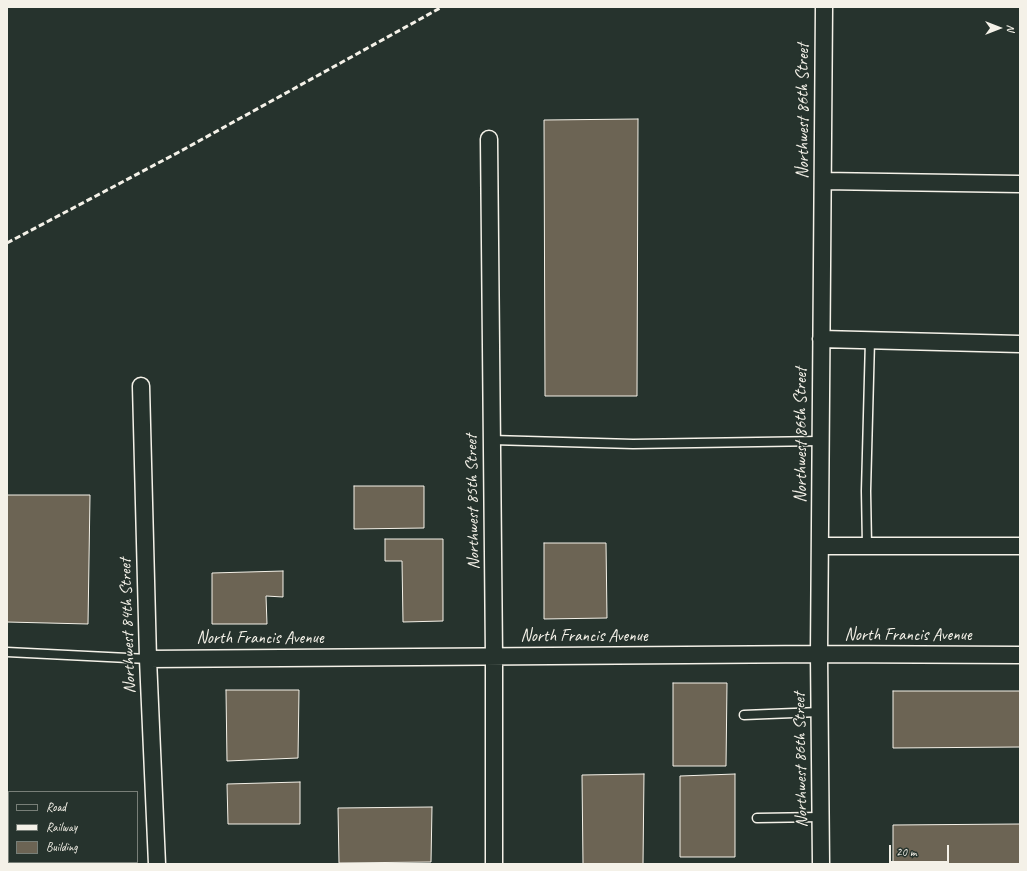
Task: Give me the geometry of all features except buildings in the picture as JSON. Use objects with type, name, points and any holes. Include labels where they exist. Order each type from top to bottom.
[{"type":"street","name":"Northwest 86th Street","points":[[821,864],[819,654],[824,7]]},
{"type":"street","name":"Northwest 85th Street","points":[[489,139],[494,657],[494,864]]},
{"type":"street","points":[[823,181],[1020,184]]},
{"type":"street","points":[[822,339],[1020,344]]},
{"type":"street","name":"Northwest 84th Street","points":[[141,386],[148,658],[157,864]]},
{"type":"street","points":[[820,546],[1020,546]]},
{"type":"street","name":"North Francis Avenue","points":[[148,658],[819,654],[1020,655]]},
{"type":"lane","points":[[867,546],[866,491],[870,340]]},
{"type":"lane","points":[[492,440],[633,444],[820,442]]},
{"type":"lane","points":[[7,652],[148,658]]},
{"type":"lane","points":[[744,715],[820,712]]},
{"type":"lane","points":[[757,818],[821,817]]},
{"type":"railway","points":[[7,243],[179,152],[442,7]]}]
